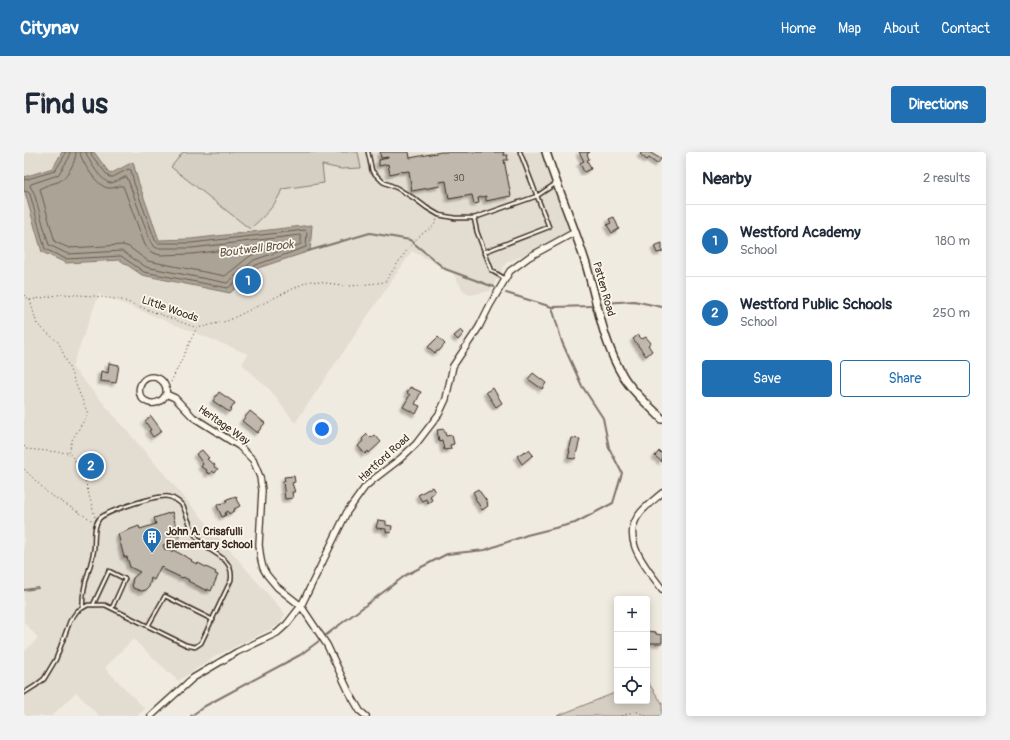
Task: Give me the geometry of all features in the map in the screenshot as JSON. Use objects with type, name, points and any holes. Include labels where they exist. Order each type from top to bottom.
[{"type":"street","name":"Patten Road","points":[[546,152],[556,184],[568,210],[613,355],[627,382],[662,419]]},
{"type":"street","name":"Hartford Road","points":[[151,716],[179,690],[206,670],[237,652],[277,633],[301,606],[347,512],[365,487],[416,444],[439,414],[446,399],[454,366],[479,327],[510,271],[547,246],[575,232]]},
{"type":"street","name":"Heritage Way","points":[[150,377],[156,377],[163,381],[166,386],[166,393],[163,399],[158,402],[149,403],[142,398],[140,387],[145,380],[150,377]]},
{"type":"street","name":"Heritage Way","points":[[166,393],[175,398],[193,417],[239,446],[253,460],[260,477],[262,490],[259,545],[263,568],[277,587],[301,606],[327,645],[348,692],[360,711],[366,716]]},
{"type":"street","points":[[662,494],[641,511],[635,522],[632,534],[634,545],[641,561],[662,589]]},
{"type":"lane","points":[[368,152],[372,171],[383,182],[397,188],[439,215],[455,218],[474,218],[537,196],[546,192],[556,184]]},
{"type":"lane","points":[[484,252],[549,227],[520,152]]},
{"type":"lane","points":[[474,218],[484,252],[492,271],[506,279]]},
{"type":"lane","points":[[24,693],[44,679],[56,659],[70,621],[77,611],[83,608],[88,605],[105,605],[186,646],[195,647],[202,643],[231,580],[232,573],[230,566],[219,555],[210,551],[200,541],[191,528],[182,505],[169,496],[159,496],[107,513],[99,519],[95,530],[91,565],[82,599],[83,608]]},
{"type":"lane","points":[[93,605],[109,572],[124,579],[112,608]]},
{"type":"lane","points":[[148,626],[165,596],[213,620]]},
{"type":"path","name":"Little Woods","points":[[30,300],[63,294],[122,300],[196,328],[227,321],[309,281],[351,286],[385,282],[422,233],[434,227],[439,215]]},
{"type":"path","points":[[24,295],[30,300],[37,324],[59,343],[88,414],[72,440],[69,453],[82,469],[97,523]]},
{"type":"path","points":[[166,393],[196,328]]},
{"type":"path","points":[[24,446],[26,449],[69,453]]},
{"type":"path","points":[[75,462],[86,458],[95,457],[104,466]]},
{"type":"path","points":[[24,469],[49,494],[97,523]]},
{"type":"path","points":[[622,716],[635,711],[647,716]]},
{"type":"shaded area","points":[[24,152],[541,152],[570,233],[506,263],[490,291],[470,295],[463,290],[452,272],[412,251],[295,423],[270,390],[242,364],[248,354],[99,294],[72,367],[285,614],[279,625],[216,656],[178,681],[133,639],[105,668],[145,709],[137,716],[99,716],[76,692],[52,716],[24,716],[24,652],[38,638],[24,622]]},
{"type":"shaded area","points":[[183,152],[358,152],[361,168],[341,169],[322,165],[324,183],[282,189],[273,206],[250,229],[171,167]]},
{"type":"shaded area","points":[[650,685],[662,703],[662,716],[557,716],[614,693],[614,704],[650,704]]},
{"type":"water","points":[[62,152],[94,152],[110,174],[133,162],[138,181],[159,240],[191,239],[312,225],[310,251],[258,268],[230,293],[142,275],[120,260],[66,263],[42,252],[24,189],[24,177],[53,168]]},
{"type":"building","points":[[380,152],[409,152],[410,158],[441,152],[504,152],[503,155],[507,155],[508,160],[504,160],[511,196],[486,201],[486,196],[478,198],[479,203],[474,204],[472,195],[449,199],[446,181],[439,182],[440,186],[412,191],[409,171],[390,174],[388,164],[379,166],[379,160],[388,158],[381,158]]},
{"type":"building","points":[[579,152],[590,152],[587,154],[589,159],[587,160],[591,169],[584,172],[580,163],[584,161]]},
{"type":"building","points":[[642,152],[649,152],[661,159],[657,164],[649,158],[647,160],[640,154]]},
{"type":"building","points":[[614,217],[619,229],[612,233],[607,225],[611,223],[609,219]]},
{"type":"building","points":[[662,243],[662,252],[657,253],[654,246]]},
{"type":"building","points":[[461,330],[464,333],[458,340],[454,336]]},
{"type":"building","points":[[638,335],[642,339],[646,337],[651,343],[648,345],[652,351],[646,356],[633,339]]},
{"type":"building","points":[[438,337],[445,344],[435,353],[428,347]]},
{"type":"building","points":[[109,363],[119,365],[116,383],[100,381],[101,371],[108,373]]},
{"type":"building","points":[[533,373],[546,383],[542,389],[528,379]]},
{"type":"building","points":[[410,387],[421,392],[415,404],[420,406],[416,414],[403,407],[410,395],[407,393]]},
{"type":"building","points":[[493,388],[502,403],[496,407],[486,392]]},
{"type":"building","points":[[219,392],[235,403],[229,412],[213,401]]},
{"type":"building","points":[[250,411],[265,423],[257,433],[242,421]]},
{"type":"building","points":[[151,416],[162,431],[153,437],[149,431],[151,430],[145,421]]},
{"type":"building","points":[[444,429],[446,436],[452,435],[454,444],[450,445],[451,449],[444,450],[442,440],[439,441],[437,430]]},
{"type":"building","points":[[367,434],[371,438],[375,435],[381,442],[369,453],[368,451],[365,454],[358,446]]},
{"type":"building","points":[[572,438],[580,439],[575,459],[568,458]]},
{"type":"building","points":[[202,450],[209,458],[207,459],[215,465],[214,467],[218,469],[215,473],[212,471],[210,474],[206,472],[207,470],[201,467],[203,464],[196,454]]},
{"type":"building","points":[[529,450],[533,455],[522,464],[517,456]]},
{"type":"building","points":[[659,451],[661,453],[662,452],[662,462],[655,456]]},
{"type":"building","points":[[294,476],[295,482],[292,483],[295,492],[292,492],[293,498],[285,499],[284,477]]},
{"type":"building","points":[[432,487],[435,492],[430,496],[432,500],[428,503],[426,499],[422,501],[418,495]]},
{"type":"building","points":[[478,489],[488,503],[488,506],[482,510],[473,492]]},
{"type":"building","points":[[236,496],[240,506],[229,514],[228,511],[225,513],[226,515],[222,517],[217,504],[226,503],[227,499]]},
{"type":"building","name":"John A. Crisafulli Elementary School","points":[[172,512],[180,540],[163,545],[165,550],[167,549],[172,552],[173,550],[192,560],[191,561],[216,572],[215,574],[218,575],[211,591],[207,589],[207,591],[183,577],[182,578],[163,569],[164,568],[161,566],[154,580],[151,578],[149,587],[146,590],[141,591],[133,588],[133,578],[140,572],[130,567],[127,557],[124,557],[118,534],[139,526],[140,529],[156,524],[154,518]]},
{"type":"building","points":[[378,520],[386,521],[386,525],[392,526],[391,533],[386,532],[386,529],[376,528]]},
{"type":"building","points":[[650,631],[662,635],[662,643],[650,643]]},
{"type":"waterway","name":"Boutwell Brook","points":[[308,251],[370,233],[410,240],[445,269],[494,287]]},
{"type":"waterway","name":"Boutwell Brook","points":[[506,293],[552,307],[595,306]]},
{"type":"waterway","name":"Boutwell Brook","points":[[604,303],[634,301],[662,307]]},
{"type":"waterway","points":[[326,635],[406,575],[447,554],[485,550],[527,535],[575,523],[613,503],[622,473],[609,448],[603,418],[582,386],[562,342],[552,307]]},
{"type":"waterway","points":[[24,590],[38,588]]},
{"type":"waterway","points":[[191,716],[205,706],[300,655],[319,641]]},
{"type":"place","name":"Westford Academy","points":[[248,281]]},
{"type":"place","name":"Westford Public Schools","points":[[91,466]]},
{"type":"place","name":"John A. Crisafulli Elementary School","points":[[152,554]]}]
